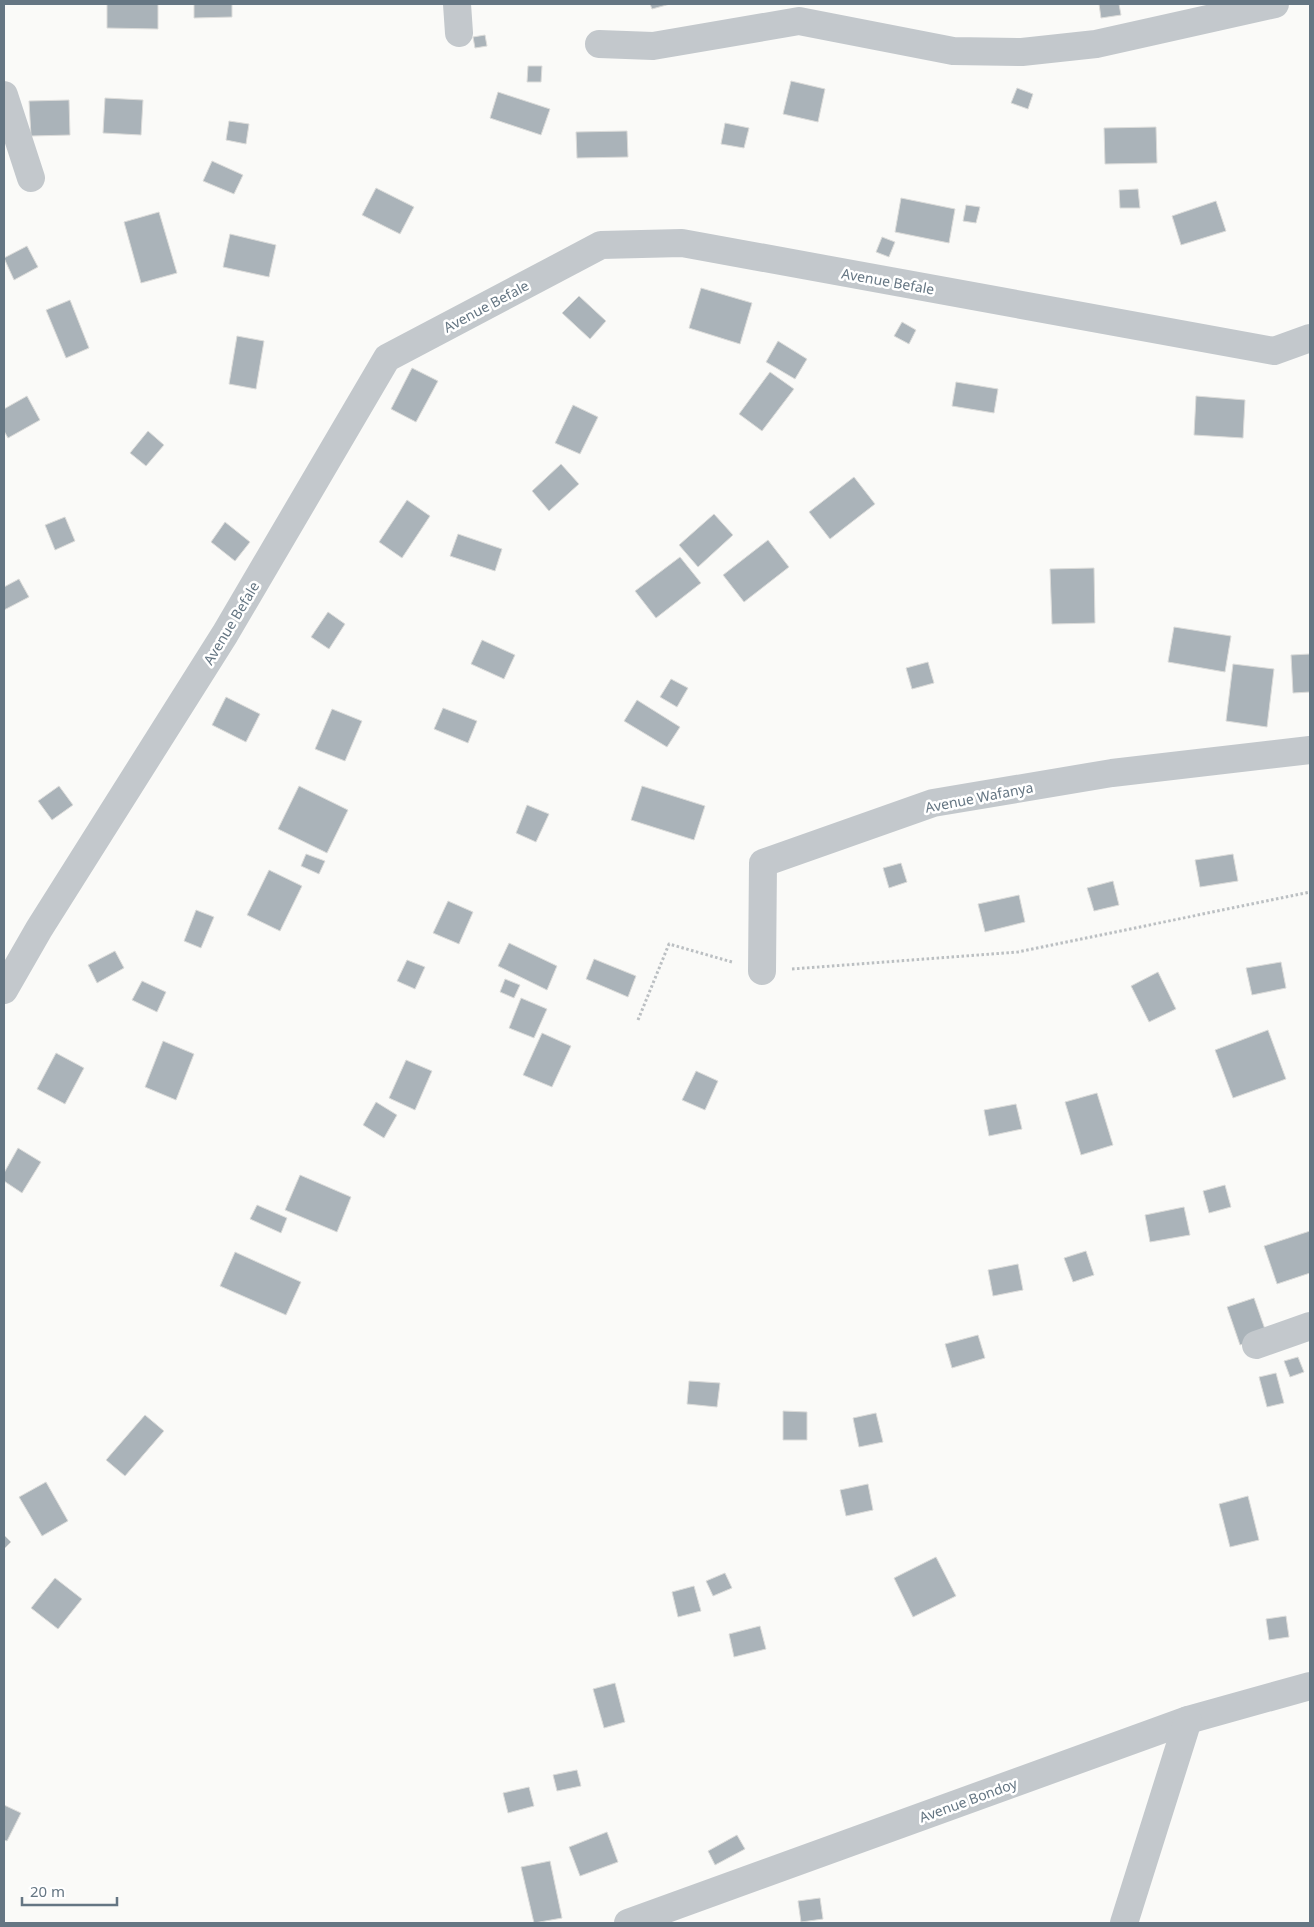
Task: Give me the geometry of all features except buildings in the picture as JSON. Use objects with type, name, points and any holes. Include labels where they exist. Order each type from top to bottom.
[{"type":"street","points":[[457,4],[459,33]]},
{"type":"street","points":[[599,44],[653,46],[799,21],[954,51],[1022,52],[1096,44],[1275,4]]},
{"type":"street","points":[[4,95],[31,178]]},
{"type":"street","name":"Avenue Befale","points":[[4,990],[44,920],[225,634],[387,358],[601,245],[682,243],[1274,351],[1310,338]]},
{"type":"street","name":"Avenue Wafanya","points":[[762,971],[763,863],[933,803],[1112,773],[1310,750]]},
{"type":"street","points":[[1256,1345],[1310,1326]]},
{"type":"street","name":"Avenue Bondoy","points":[[628,1923],[1188,1720],[1310,1686]]},
{"type":"street","points":[[1124,1923],[1188,1720]]},
{"type":"path","points":[[638,1020],[669,944],[762,971],[1018,952],[1310,892]]}]
